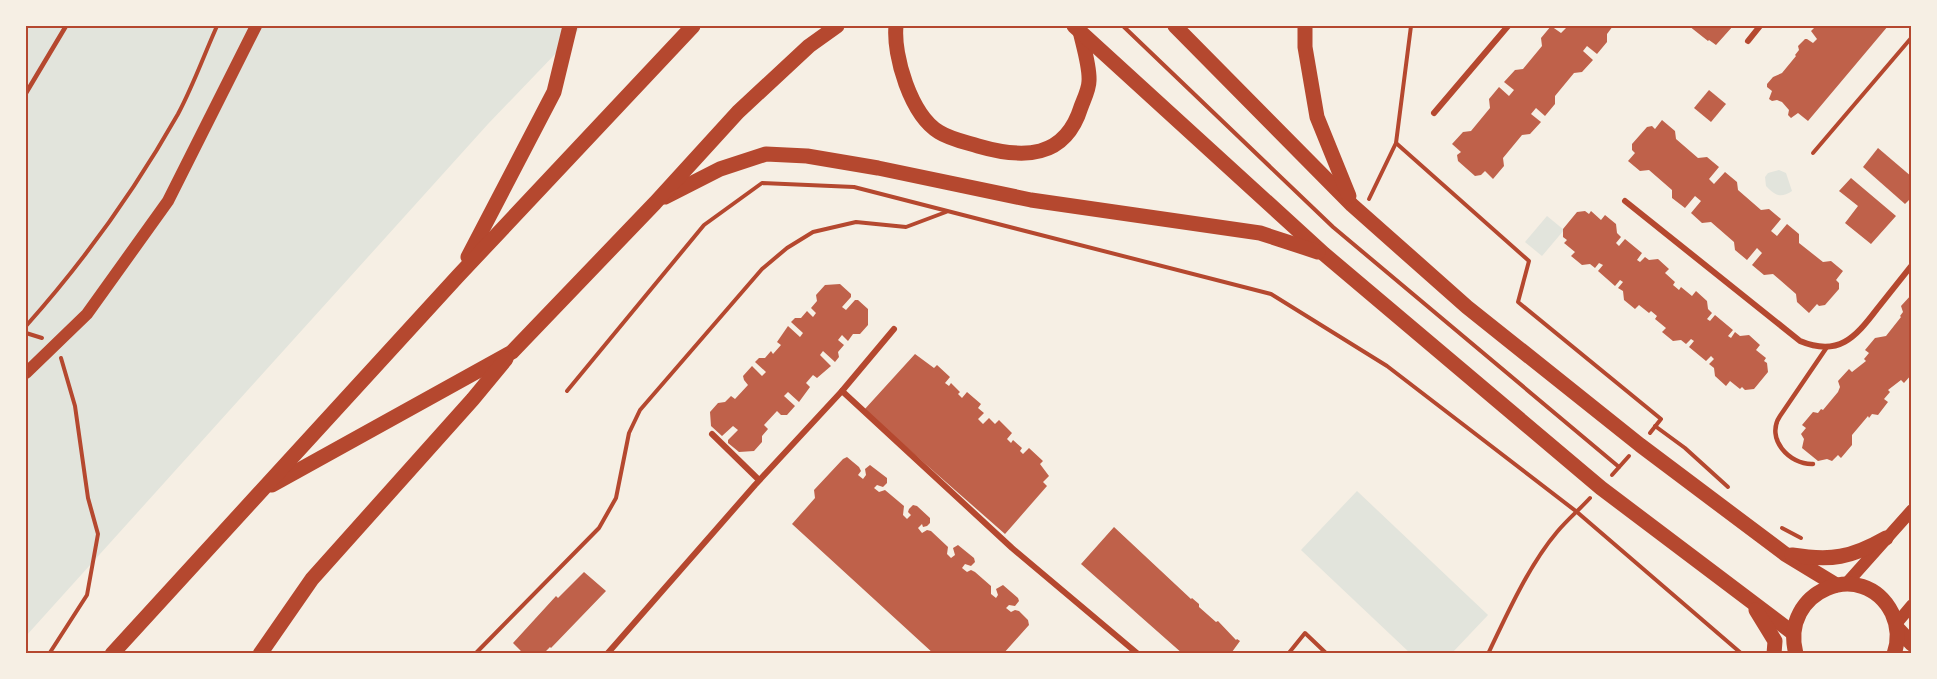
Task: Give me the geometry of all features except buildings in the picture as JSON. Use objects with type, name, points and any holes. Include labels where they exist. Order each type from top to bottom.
[{"type":"main road","points":[[26,373],[87,314],[168,201],[256,26]]},
{"type":"main road","points":[[458,276],[554,92],[570,26]]},
{"type":"main road","points":[[112,654],[458,276],[693,26]]},
{"type":"main road","points":[[261,654],[312,579],[473,399],[512,352],[655,203],[738,112],[809,46],[837,26]]},
{"type":"main road","points":[[896,26],[896,44],[901,68],[913,100],[924,118],[938,132],[958,140],[996,152],[1014,154],[1049,149],[1068,135],[1077,119],[1089,80],[1077,28]]},
{"type":"main road","points":[[1175,26],[1357,209],[1467,308],[1640,445],[1785,554],[1841,585]]},
{"type":"main road","points":[[1305,26],[1305,47],[1317,117],[1357,209]]},
{"type":"main road","points":[[1077,28],[1324,254],[1601,488],[1745,596],[1793,647]]},
{"type":"main road","points":[[655,203],[720,169],[766,154],[807,156],[878,168],[1031,200],[1260,233],[1324,254]]},
{"type":"main road","points":[[259,492],[512,352]]},
{"type":"main road","points":[[1841,585],[1911,510]]},
{"type":"main road","points":[[1785,554],[1819,559],[1833,558],[1857,554],[1886,538]]},
{"type":"main road","points":[[1793,647],[1799,611],[1815,594],[1841,585],[1857,585],[1876,594],[1890,610],[1897,626],[1911,644]]},
{"type":"main road","points":[[1745,596],[1764,621],[1774,641],[1774,654]]},
{"type":"main road","points":[[1894,654],[1897,626],[1911,605]]},
{"type":"street","points":[[1434,113],[1508,26]]},
{"type":"street","points":[[1748,41],[1760,26]]},
{"type":"street","points":[[1625,201],[1800,341],[1817,346],[1838,345],[1859,332],[1911,265]]},
{"type":"street","points":[[607,654],[759,480],[842,391],[894,329]]},
{"type":"street","points":[[842,391],[1012,548],[1138,654]]},
{"type":"street","points":[[712,434],[759,480]]},
{"type":"lane","points":[[26,93],[66,26]]},
{"type":"lane","points":[[1813,464],[1800,464],[1778,446],[1774,436],[1774,427],[1827,347]]},
{"type":"path","points":[[26,326],[117,214],[179,112],[217,26]]},
{"type":"path","points":[[1124,26],[1333,226],[1619,467]]},
{"type":"path","points":[[1357,209],[1396,143],[1411,26]]},
{"type":"path","points":[[1813,153],[1911,38]]},
{"type":"path","points":[[1396,143],[1528,261],[1518,302],[1661,419],[1601,488],[1557,532],[1511,606],[1488,654]]},
{"type":"path","points":[[567,391],[704,225],[762,183],[854,188],[1271,294],[1387,366],[1577,512],[1742,654]]},
{"type":"path","points":[[475,654],[599,528],[616,498],[629,433],[640,410],[762,269],[787,248],[813,232],[856,222],[906,226],[948,212]]},
{"type":"path","points":[[49,654],[87,595],[98,534],[88,498],[75,406],[56,343]]},
{"type":"path","points":[[1655,426],[1685,448],[1734,493]]},
{"type":"path","points":[[1779,526],[1807,541]]},
{"type":"path","points":[[1288,654],[1305,633],[1327,654]]},
{"type":"shaded area","points":[[26,26],[582,26],[488,124],[26,636]]},
{"type":"shaded area","points":[[1779,170],[1786,173],[1792,191],[1784,195],[1775,194],[1766,186],[1765,177],[1768,173]]},
{"type":"shaded area","points":[[1547,216],[1564,230],[1542,256],[1525,242]]},
{"type":"shaded area","points":[[1357,491],[1488,615],[1452,653],[1410,653],[1301,550]]}]
